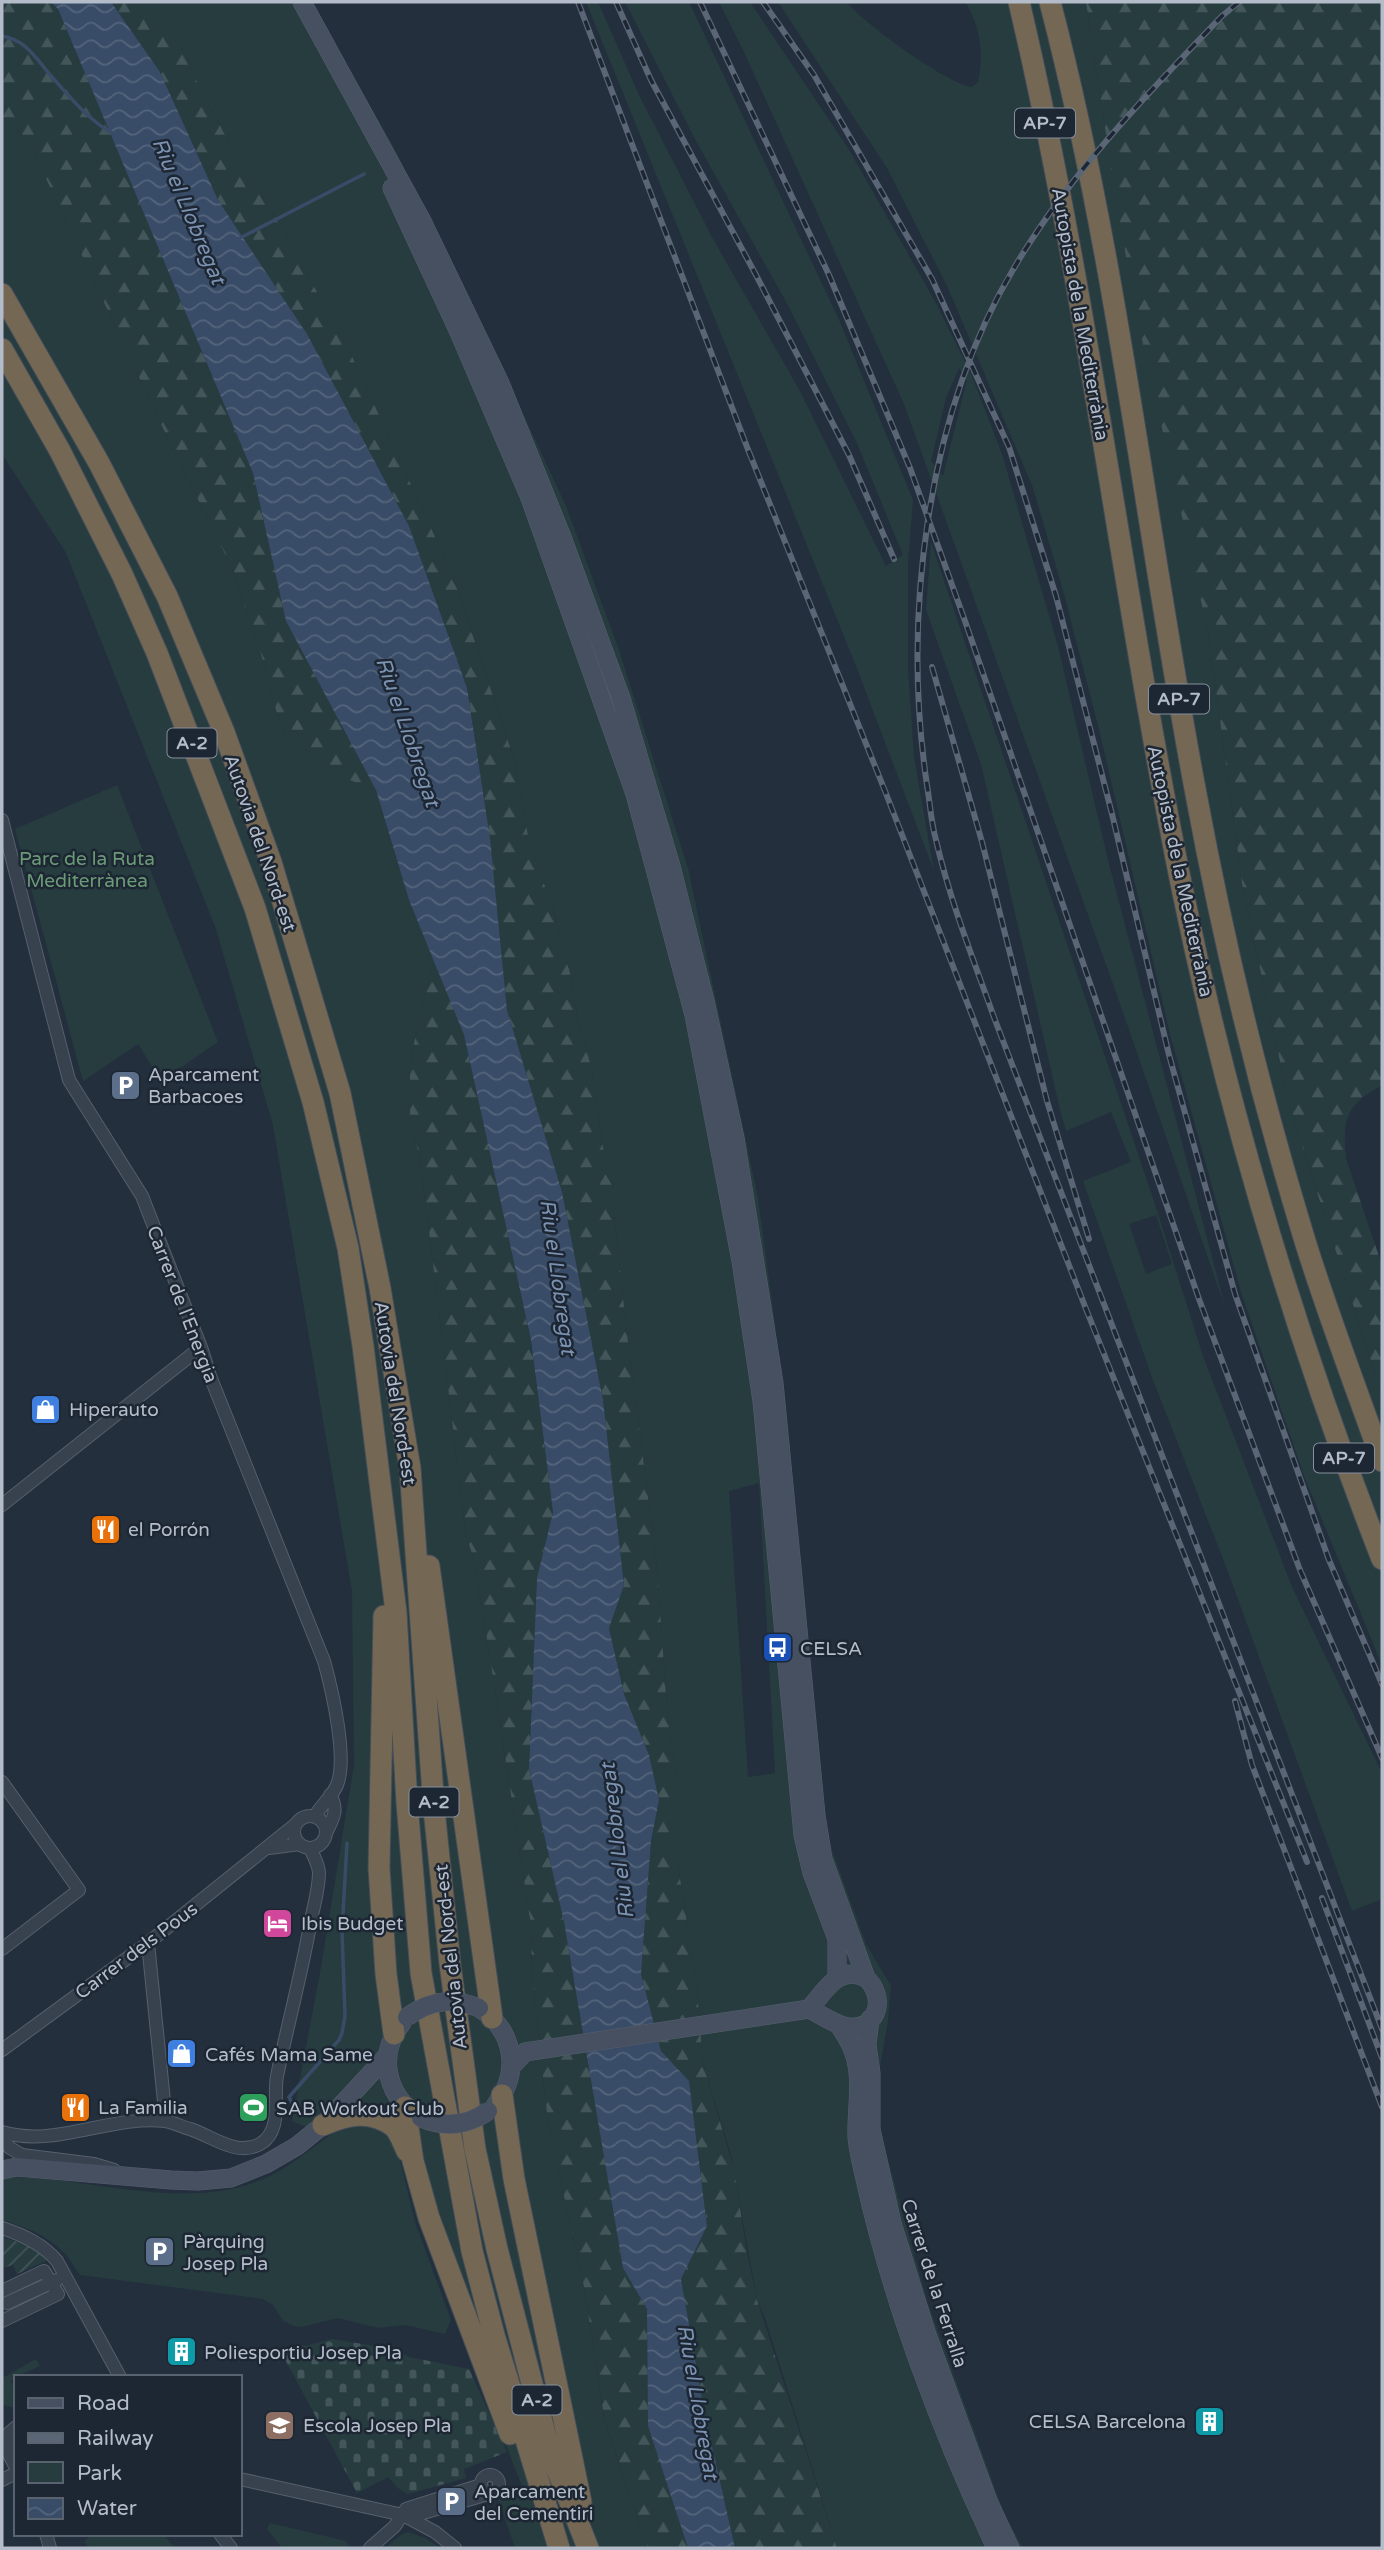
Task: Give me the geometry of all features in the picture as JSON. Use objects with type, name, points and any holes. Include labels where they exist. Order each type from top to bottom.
[{"type":"highway","points":[[1008,2],[1027,38]]},
{"type":"highway","name":"Autopista de la Mediterrània","points":[[1019,2],[1074,262],[1153,736],[1203,983],[1239,1126],[1284,1280],[1334,1432],[1382,1559]]},
{"type":"highway","name":"Autopista de la Mediterrània","points":[[1050,2],[1088,169],[1196,798],[1232,966],[1271,1123],[1305,1241],[1382,1461]]},
{"type":"highway","points":[[1058,2],[1067,68]]},
{"type":"highway","name":"Autovia del Nord-est","points":[[2,294],[99,463],[167,596],[224,733],[271,862],[340,1093],[380,1288],[410,1468],[434,1809],[450,1964],[475,2149],[497,2249],[550,2449],[589,2548]]},
{"type":"highway","name":"Autovia del Nord-est","points":[[2,349],[60,451],[122,574],[157,653],[255,908],[313,1102],[348,1248],[396,1612],[407,1803],[421,1973],[472,2251],[494,2336],[557,2544]]},
{"type":"highway","points":[[410,1468],[433,1590],[486,2013]]},
{"type":"highway","points":[[387,1540],[379,1868],[386,1974],[401,2025]]},
{"type":"highway","points":[[495,2103],[514,2179],[589,2548]]},
{"type":"highway","points":[[413,2113],[413,2161]]},
{"type":"highway","points":[[323,2125],[347,2115],[366,2115],[395,2127],[413,2161],[429,2218],[517,2452],[557,2544]]},
{"type":"street","points":[[288,2],[373,149],[458,330],[530,498],[635,794],[694,1015],[741,1261],[762,1401],[803,1835],[812,1873],[838,1939],[832,1983],[824,2004],[835,2022]]},
{"type":"street","points":[[302,2],[422,220],[500,383],[562,537],[621,698],[671,866],[705,1001],[735,1138],[774,1383],[816,1815],[823,1859],[866,1978]]},
{"type":"street","name":"Carrer de l'Energia","points":[[2,820],[69,1080],[142,1196],[210,1376],[324,1661],[336,1707],[340,1766],[337,1784],[315,1816]]},
{"type":"street","points":[[3,1503],[195,1352],[202,1350]]},
{"type":"street","points":[[2,1782],[79,1890],[2,1949]]},
{"type":"street","name":"Carrer de l'Energia","points":[[327,1831],[335,1813],[334,1801],[330,1795]]},
{"type":"street","points":[[2,2132],[22,2137],[50,2136],[120,2124],[166,2121],[227,2145],[243,2148],[258,2146],[270,2137],[274,2129],[276,2082],[304,1959],[320,1870],[305,1846],[294,1835],[296,1824],[305,1817],[315,1816],[323,1822],[327,1831],[320,1845],[305,1846],[269,1848]]},
{"type":"street","name":"Carrer dels Pous","points":[[2,2050],[148,1943],[296,1824]]},
{"type":"street","points":[[148,1943],[166,2121]]},
{"type":"street","points":[[511,2067],[525,2052],[809,2009],[835,2022],[856,2027],[870,2020],[878,2006],[878,1998],[872,1983],[866,1978],[848,1973],[832,1983],[809,2009]]},
{"type":"street","points":[[7,2165],[198,2181],[231,2178],[266,2164],[297,2146],[323,2125],[387,2056],[401,2025],[426,2005],[447,2001],[469,2004],[486,2013],[507,2041],[525,2052]]},
{"type":"street","name":"Carrer de la Ferralla","points":[[870,2020],[867,2045],[871,2073],[871,2129],[892,2222],[927,2336],[988,2501],[1010,2548]]},
{"type":"street","name":"Carrer de la Ferralla","points":[[835,2022],[852,2048],[857,2068],[857,2138],[883,2248],[955,2456],[996,2548]]},
{"type":"street","points":[[387,2056],[392,2088],[413,2113],[440,2124],[461,2124],[495,2103],[509,2082],[511,2067],[507,2041]]},
{"type":"street","points":[[354,2092],[374,2086],[392,2088]]},
{"type":"street","points":[[2,2139],[22,2155],[94,2164],[131,2175]]},
{"type":"street","points":[[2,2228],[29,2238],[50,2252],[119,2375]]},
{"type":"street","points":[[2,2321],[58,2294],[56,2280],[44,2271],[4,2297]]},
{"type":"street","points":[[14,2427],[4,2445],[14,2467]]},
{"type":"street","points":[[242,2479],[413,2516],[484,2489]]},
{"type":"street","points":[[370,2548],[396,2526],[403,2515]]},
{"type":"street","points":[[403,2515],[435,2532],[455,2548]]},
{"type":"green space","points":[[2,2],[51,2],[58,9],[253,473],[286,621],[376,790],[328,772],[291,748],[277,714],[259,647],[230,564],[168,439],[33,151],[20,133],[2,116]]},
{"type":"green space","points":[[111,2],[146,2],[185,53],[233,150],[284,232],[350,352],[453,576],[515,762],[529,841],[554,912],[571,977],[578,1023],[592,1069],[602,1143],[614,1188],[614,1216],[628,1342],[657,1566],[667,1709],[676,1779],[676,1852],[697,1988],[703,2064],[734,2169],[757,2300],[837,2548],[735,2548],[705,2415],[681,2279],[707,2226],[689,2081],[661,2051],[641,1974],[651,1841],[659,1800],[649,1755],[624,1694],[609,1627],[624,1585],[603,1400],[562,1192],[507,1010],[490,838],[467,688],[409,526],[307,334],[218,200],[160,72]]},
{"type":"green space","points":[[146,2],[311,2],[392,144],[476,313],[566,506],[619,650],[688,868],[758,1198],[782,1377],[825,1831],[866,1944],[891,1986],[888,2021],[873,2106],[927,2301],[1005,2516],[1023,2548],[837,2548],[757,2300],[731,2155],[703,2064],[697,1988],[676,1852],[676,1779],[667,1709],[657,1566],[628,1342],[614,1216],[614,1188],[602,1143],[592,1069],[578,1023],[571,977],[554,912],[529,841],[515,762],[453,576],[350,352],[284,232],[233,150],[185,53]],"holes":[[[759,1483],[775,1773],[748,1777],[729,1491]]]},
{"type":"green space","points":[[586,2],[598,2],[639,95],[713,239],[800,391],[886,566],[903,555],[856,441],[790,309],[696,141],[625,2],[689,2],[840,322],[913,500],[908,563],[908,669],[914,757],[934,871],[856,666]]},
{"type":"green space","points":[[719,2],[750,2],[848,148],[937,305],[972,376],[1002,454],[1058,646],[1108,860],[1225,1307],[1118,998],[904,404]],"holes":[[[959,368],[967,380],[943,476],[931,461],[946,398]]]},
{"type":"green space","points":[[778,2],[847,2],[869,23],[925,64],[972,87],[978,82],[981,51],[975,21],[965,2],[1086,2],[1111,168],[1208,632],[1243,890],[1290,1108],[1382,1395],[1382,1665],[1304,1476],[1241,1292],[1170,1034],[1098,725],[1033,488],[948,288],[887,168]]},
{"type":"green space","points":[[1086,2],[1382,2],[1382,1085],[1354,1106],[1346,1123],[1345,1133],[1346,1159],[1382,1265],[1382,1395],[1290,1108],[1243,890],[1208,632],[1134,304]]},
{"type":"green space","points":[[2,116],[20,133],[33,151],[168,439],[230,564],[259,647],[277,714],[291,748],[328,772],[376,790],[409,900],[434,960],[410,1070],[410,1122],[420,1158],[466,1535],[474,1560],[531,1926],[532,1975],[548,2123],[584,2287],[604,2418],[648,2548],[515,2548],[498,2498],[524,2491],[417,2220],[396,2139],[387,2131],[400,2160],[415,2222],[451,2320],[445,2334],[405,2325],[378,2328],[338,2318],[302,2327],[294,2326],[283,2321],[273,2305],[263,2299],[80,2275],[67,2256],[53,2243],[29,2229],[2,2220],[2,2177],[65,2181],[162,2193],[226,2190],[256,2182],[278,2172],[332,2134],[326,2136],[292,2121],[321,1967],[354,1765],[352,1591],[273,1125],[216,929],[66,553],[2,454]]},
{"type":"green space","points":[[931,542],[1154,1201],[1203,1356],[1292,1587],[1382,1773],[1382,1899],[1352,1911],[1225,1564],[1153,1380],[1083,1181],[1131,1162],[1111,1112],[1066,1131],[981,764],[926,610]],"holes":[[[1156,1215],[1172,1264],[1146,1274],[1129,1224]]]},
{"type":"green space","name":"Parc de la Ruta Mediterrànea","points":[[117,785],[218,1042],[161,1081],[138,1044],[83,1081],[15,829]]},
{"type":"green space","points":[[434,960],[464,1035],[531,1341],[553,1512],[537,1578],[529,1769],[564,1922],[623,2268],[647,2309],[648,2426],[688,2548],[648,2548],[604,2417],[584,2287],[548,2123],[532,1975],[531,1926],[474,1560],[466,1535],[420,1158],[410,1122],[410,1070],[414,1043]]},
{"type":"green space","points":[[2,2237],[33,2248],[48,2260],[17,2274],[13,2265],[3,2268]]},
{"type":"green space","points":[[332,2339],[393,2349],[409,2357],[469,2369],[507,2452],[464,2469],[466,2478],[408,2494],[388,2477],[357,2493],[281,2352]]},
{"type":"green space","points":[[36,2359],[40,2366],[14,2375],[11,2381],[14,2386],[14,2408],[2,2405],[2,2378]]},
{"type":"green space","points":[[270,2523],[346,2541],[349,2548],[282,2548],[267,2529]]},
{"type":"green space","points":[[409,2532],[440,2548],[385,2548],[402,2534]]},
{"type":"green space","points":[[90,2536],[165,2536],[174,2548],[95,2548],[84,2542]]},
{"type":"water","name":"Riu el Llobregat","points":[[51,2],[111,2],[160,72],[218,200],[307,334],[409,526],[467,688],[490,838],[507,1010],[562,1192],[603,1400],[624,1585],[609,1628],[624,1694],[649,1755],[659,1800],[651,1841],[641,1974],[661,2051],[689,2081],[707,2226],[681,2279],[705,2415],[735,2548],[688,2548],[648,2426],[647,2309],[623,2268],[564,1922],[529,1769],[537,1578],[553,1512],[531,1340],[464,1035],[409,900],[376,790],[286,621],[253,473],[58,9]]},
{"type":"waterway","points":[[2,36],[25,46],[81,108],[114,134]]},
{"type":"waterway","points":[[238,239],[364,174]]},
{"type":"waterway","points":[[293,2105],[289,2097],[339,2040],[342,2033],[345,2016],[342,1931],[347,1843]]},
{"type":"railway","points":[[578,2],[747,447],[1307,1862]]},
{"type":"railway","points":[[616,2],[651,80],[849,455],[894,559]]},
{"type":"railway","points":[[700,2],[829,275],[910,468],[1199,1299],[1300,1570],[1382,1758]]},
{"type":"railway","points":[[763,2],[814,75],[932,279],[1009,447],[1056,596],[1112,814],[1169,1055],[1235,1294],[1329,1560],[1382,1684]]},
{"type":"railway","points":[[1239,2],[1165,75],[1084,167],[1036,233],[1014,268],[984,326],[960,387],[941,452],[928,519],[920,587],[920,721],[934,833],[948,886],[971,953],[1382,2029]]},
{"type":"railway","points":[[932,667],[982,842],[1047,1101],[1089,1239]]},
{"type":"railway","points":[[1235,1701],[1252,1765],[1382,2107]]},
{"type":"railway","points":[[1322,1898],[1382,2058]]},
{"type":"place","name":"Aparcament Barbacoes","points":[[125,1085]]},
{"type":"place","name":"Hiperauto","points":[[46,1409]]},
{"type":"place","name":"el Porrón","points":[[105,1529]]},
{"type":"place","name":"CELSA","points":[[777,1648]]},
{"type":"place","name":"Ibis Budget","points":[[278,1923]]},
{"type":"place","name":"Cafés Mama Same","points":[[182,2054]]},
{"type":"place","name":"La Familia","points":[[75,2107]]},
{"type":"place","name":"SAB Workout Club","points":[[253,2108]]},
{"type":"place","name":"Pàrquing Josep Pla","points":[[160,2252]]},
{"type":"place","name":"Poliesportiu Josep Pla","points":[[181,2352]]},
{"type":"place","name":"CELSA Barcelona","points":[[1209,2421]]},
{"type":"place","name":"Escola Josep Pla","points":[[280,2425]]},
{"type":"place","name":"Aparcament del Cementiri","points":[[451,2502]]}]
